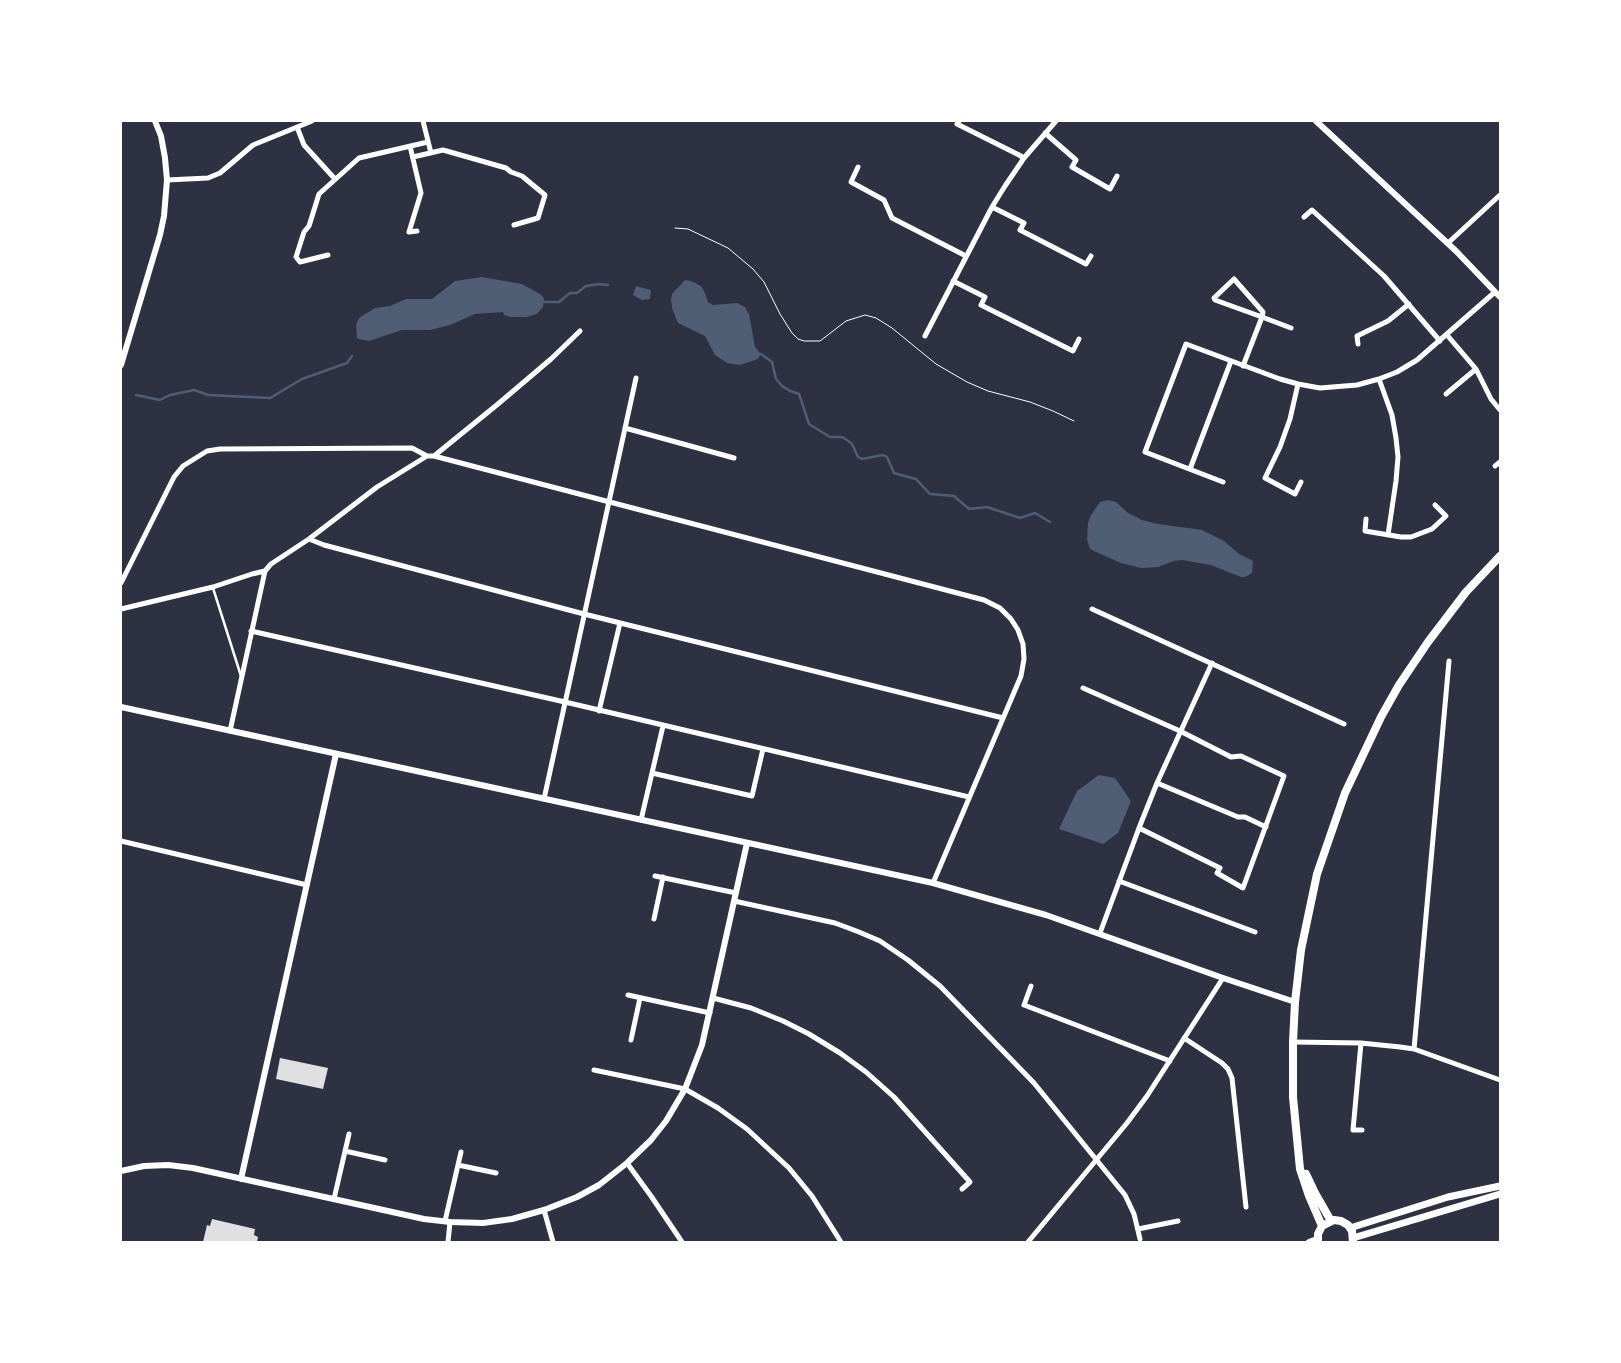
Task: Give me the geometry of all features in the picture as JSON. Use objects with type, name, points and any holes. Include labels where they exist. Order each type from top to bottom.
[{"type":"main road","points":[[1322,1226],[1300,1170],[1293,1097],[1295,1002],[1301,950],[1318,874],[1345,793],[1365,748],[1399,685],[1461,598],[1500,556]]},
{"type":"main road","points":[[1300,1160],[1315,1193],[1331,1221]]},
{"type":"main road","points":[[1350,1228],[1448,1197],[1500,1186]]},
{"type":"main road","points":[[1318,1240],[1318,1234],[1322,1226],[1331,1221],[1341,1221],[1350,1228],[1353,1240],[1500,1194]]},
{"type":"street","points":[[121,365],[160,235],[166,201],[165,158],[161,136],[155,121]]},
{"type":"street","points":[[167,180],[208,178],[220,173],[253,145],[312,121]]},
{"type":"street","points":[[423,121],[431,153]]},
{"type":"street","points":[[958,121],[957,124],[1020,154],[1024,158]]},
{"type":"street","points":[[925,336],[992,207],[1024,158],[1056,121]]},
{"type":"street","points":[[1222,482],[1145,452],[1186,344],[1243,366],[1298,384],[1320,388],[1357,385],[1397,372],[1417,360],[1498,295],[1448,243],[1316,121]]},
{"type":"street","points":[[297,127],[304,145],[335,179]]},
{"type":"street","points":[[1045,133],[1076,160],[1072,167],[1110,189],[1117,176]]},
{"type":"street","points":[[328,255],[300,262],[296,257],[304,232],[309,226],[319,194],[359,158],[428,142]]},
{"type":"street","points":[[410,146],[421,193],[409,232],[417,231]]},
{"type":"street","points":[[413,157],[443,150],[506,168],[522,176],[545,195],[538,218],[514,225]]},
{"type":"street","points":[[858,167],[851,182],[884,200],[892,218],[966,256]]},
{"type":"street","points":[[1448,243],[1500,195]]},
{"type":"street","points":[[992,207],[1024,223],[1020,230],[1086,264],[1091,256]]},
{"type":"street","points":[[1304,217],[1312,210],[1384,276],[1440,341]]},
{"type":"street","points":[[1243,366],[1262,317],[1264,312],[1234,279],[1214,298],[1215,300],[1262,317],[1291,328]]},
{"type":"street","points":[[953,282],[985,297],[981,305],[1073,351],[1079,339]]},
{"type":"street","points":[[1358,344],[1357,336],[1388,321],[1409,304]]},
{"type":"street","points":[[434,456],[551,359],[580,331]]},
{"type":"street","points":[[1447,335],[1476,369],[1491,400],[1500,410]]},
{"type":"street","points":[[1190,469],[1231,361]]},
{"type":"street","points":[[1446,394],[1476,369]]},
{"type":"street","points":[[544,799],[636,378]]},
{"type":"street","points":[[1379,379],[1392,415],[1398,458],[1388,535]]},
{"type":"street","points":[[1298,384],[1284,438],[1265,478],[1295,494],[1301,482]]},
{"type":"street","points":[[625,428],[734,458]]},
{"type":"street","points":[[121,582],[174,477],[183,466],[207,452],[220,449],[412,448],[427,456],[434,456],[609,501],[984,600],[1000,608],[1011,619],[1018,630],[1024,659],[1021,676],[933,883]]},
{"type":"street","points":[[230,730],[265,572],[271,564],[309,539],[377,487],[427,456]]},
{"type":"street","points":[[1366,518],[1365,531],[1411,537],[1432,529],[1446,516],[1435,505]]},
{"type":"street","points":[[309,539],[333,548],[584,614],[1003,718]]},
{"type":"street","points":[[121,609],[213,587],[252,574],[265,572]]},
{"type":"street","points":[[1092,609],[1344,724]]},
{"type":"street","points":[[600,711],[620,623]]},
{"type":"street","points":[[252,631],[969,797]]},
{"type":"street","points":[[1414,1050],[1449,661]]},
{"type":"street","points":[[1100,933],[1157,782],[1212,663]]},
{"type":"street","points":[[1084,688],[1180,731],[1231,757],[1242,756],[1284,776],[1243,888],[1217,873],[1220,868],[1139,828]]},
{"type":"street","points":[[121,707],[933,883],[1010,903],[1295,1002]]},
{"type":"street","points":[[641,820],[663,726]]},
{"type":"street","points":[[652,773],[752,796],[763,749]]},
{"type":"street","points":[[241,1179],[336,754]]},
{"type":"street","points":[[1157,782],[1266,827]]},
{"type":"street","points":[[121,840],[307,885]]},
{"type":"street","points":[[121,1171],[144,1166],[168,1165],[193,1168],[424,1219],[447,1222],[483,1223],[503,1220],[544,1210],[584,1193],[627,1163],[651,1140],[666,1121],[685,1089],[702,1045],[748,843]]},
{"type":"street","points":[[655,876],[736,893]]},
{"type":"street","points":[[654,919],[663,878]]},
{"type":"street","points":[[1120,881],[1255,932]]},
{"type":"street","points":[[734,901],[836,923],[880,941],[908,960],[940,986],[1034,1083],[1125,1195],[1134,1214],[1140,1239]]},
{"type":"street","points":[[1028,1242],[1132,1116],[1223,978]]},
{"type":"street","points":[[1031,986],[1024,1005],[1170,1061]]},
{"type":"street","points":[[628,995],[710,1013]]},
{"type":"street","points":[[630,1040],[640,998]]},
{"type":"street","points":[[713,998],[751,1008],[783,1021],[840,1053],[866,1072],[894,1098],[970,1182],[962,1189]]},
{"type":"street","points":[[1184,1038],[1222,1063],[1228,1069],[1232,1078],[1246,1207]]},
{"type":"street","points":[[1293,1042],[1385,1044],[1414,1050],[1500,1080]]},
{"type":"street","points":[[1361,1043],[1353,1130],[1362,1130]]},
{"type":"street","points":[[594,1070],[685,1089],[718,1108],[766,1145],[789,1168],[812,1196],[833,1226],[841,1242]]},
{"type":"street","points":[[334,1199],[349,1134]]},
{"type":"street","points":[[345,1151],[384,1160]]},
{"type":"street","points":[[448,1242],[447,1222],[461,1152]]},
{"type":"street","points":[[627,1163],[682,1242]]},
{"type":"street","points":[[458,1165],[496,1173]]},
{"type":"street","points":[[544,1210],[553,1242]]},
{"type":"street","points":[[1138,1229],[1178,1221]]},
{"type":"street","points":[[1309,1242],[1318,1240]]},
{"type":"lane","points":[[213,587],[241,677]]},
{"type":"path","points":[[675,228],[688,229],[728,248],[754,269],[764,282],[780,314],[798,339],[820,341],[846,321],[865,315],[876,318],[892,328],[936,364],[961,379],[988,391],[1010,396],[1053,411],[1074,421]]},
{"type":"water","points":[[482,277],[522,284],[544,298],[543,307],[537,314],[526,317],[510,317],[504,315],[503,312],[475,314],[450,325],[430,330],[402,330],[369,341],[357,338],[356,325],[359,318],[375,308],[390,306],[406,299],[432,299],[455,281]]},
{"type":"water","points":[[685,280],[701,286],[708,302],[713,305],[737,303],[745,307],[749,314],[755,347],[761,354],[758,359],[740,365],[727,363],[715,355],[705,336],[678,323],[671,300],[672,294]]},
{"type":"water","points":[[636,286],[651,290],[650,299],[642,300],[633,295]]},
{"type":"water","points":[[1108,500],[1116,502],[1128,513],[1142,520],[1202,530],[1224,541],[1239,554],[1253,561],[1252,573],[1241,577],[1211,565],[1182,560],[1158,567],[1141,568],[1121,563],[1090,549],[1087,539],[1088,523],[1100,502]]},
{"type":"water","points":[[1099,775],[1115,778],[1131,801],[1118,833],[1103,844],[1059,829],[1077,791]]},
{"type":"building","points":[[280,1058],[328,1068],[323,1089],[276,1079]]},
{"type":"building","points":[[212,1219],[255,1229],[254,1235],[258,1237],[257,1242],[203,1242],[207,1225],[210,1226]]},
{"type":"waterway","points":[[544,302],[559,302],[570,293],[577,293],[586,286],[608,285]]},
{"type":"waterway","points":[[761,354],[772,362],[776,379],[782,386],[799,394],[809,424],[830,437],[842,437],[847,440],[852,444],[858,457],[862,459],[883,455],[887,457],[894,473],[916,479],[930,494],[954,496],[969,509],[987,507],[1020,518],[1035,513],[1050,522]]},
{"type":"waterway","points":[[136,395],[160,400],[170,395],[194,390],[208,395],[270,398],[302,379],[347,363],[352,356]]}]
